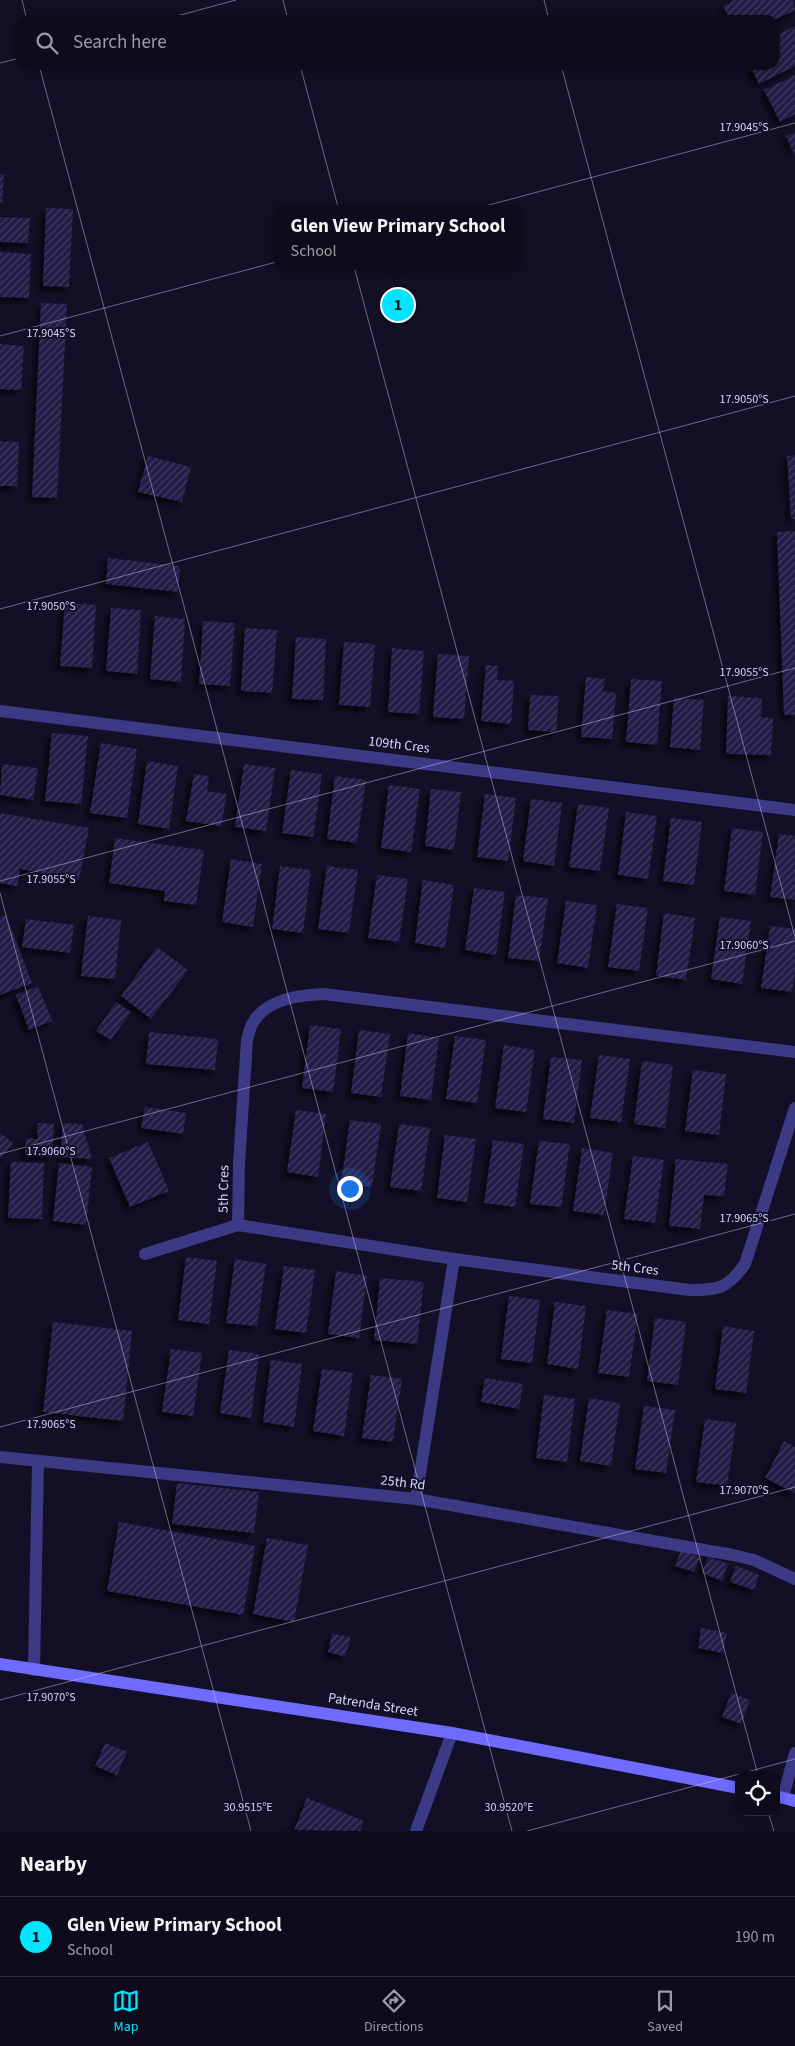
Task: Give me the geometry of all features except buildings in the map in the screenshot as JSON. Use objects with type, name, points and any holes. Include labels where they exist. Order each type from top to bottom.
[{"type":"street","name":"109th Cres","points":[[0,711],[795,810]]},
{"type":"street","name":"5th Cres","points":[[795,1052],[324,994],[308,995],[271,1004],[254,1021],[247,1040],[239,1164],[238,1225],[454,1260],[689,1290],[716,1290],[733,1281],[745,1264],[795,1108]]},
{"type":"street","points":[[145,1254],[238,1225]]},
{"type":"street","points":[[416,1499],[454,1260]]},
{"type":"street","name":"25th Rd","points":[[0,1457],[416,1499],[734,1555],[754,1560],[795,1579]]},
{"type":"street","points":[[34,1670],[38,1461]]},
{"type":"street","name":"Patrenda Street","points":[[0,1664],[452,1733],[735,1787]]},
{"type":"street","points":[[416,1831],[452,1733]]},
{"type":"street","points":[[785,1798],[795,1753]]},
{"type":"place","name":"Glen View Primary School","points":[[398,305]]}]
